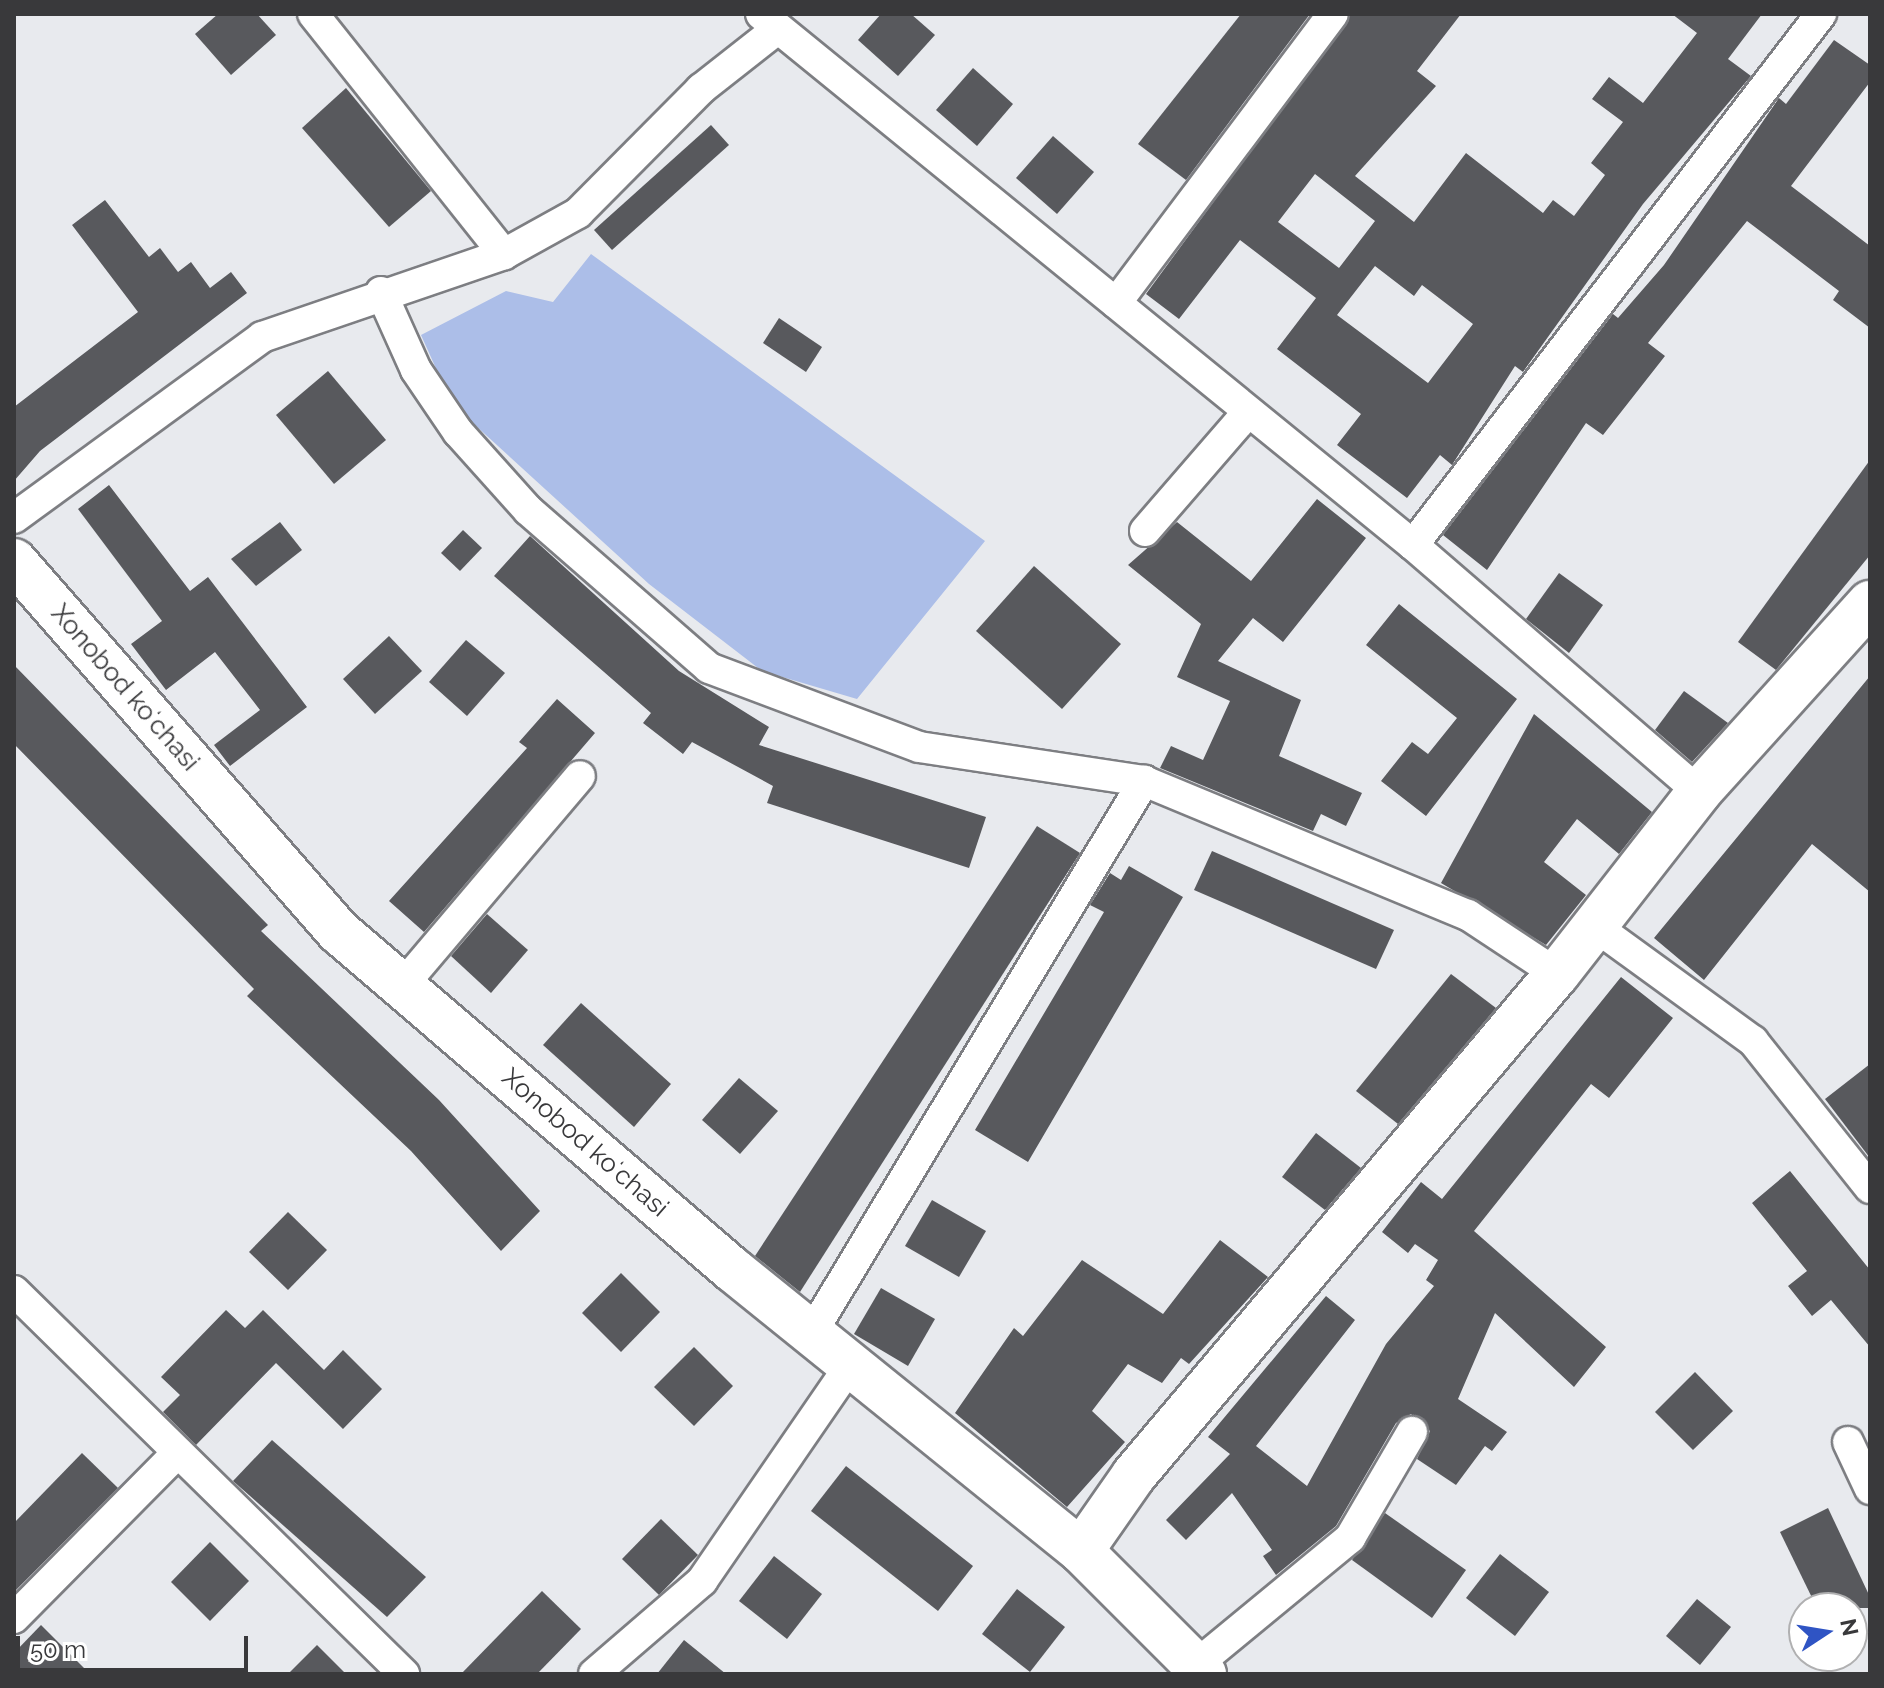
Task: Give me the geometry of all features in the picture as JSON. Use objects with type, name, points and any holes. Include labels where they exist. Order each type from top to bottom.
[{"type":"main road","name":"Xonobod koʻchasi","points":[[14,561],[339,932],[849,1367],[1081,1551],[1200,1670]]},
{"type":"main road","points":[[1081,1551],[1134,1475],[1596,927],[1699,792],[1870,603]]},
{"type":"street","points":[[313,14],[504,254]]},
{"type":"street","points":[[1116,303],[1333,14]]},
{"type":"street","points":[[1413,545],[1821,14]]},
{"type":"street","points":[[14,518],[262,337],[381,292],[504,254],[578,213],[769,22],[1413,545],[1699,792]]},
{"type":"street","points":[[381,292],[416,370],[458,432],[528,510],[709,668],[919,747],[1144,781],[1468,915],[1557,974]]},
{"type":"street","points":[[1145,531],[1248,412]]},
{"type":"street","points":[[402,986],[580,776]]},
{"type":"street","points":[[811,1334],[1144,781]]},
{"type":"street","points":[[1596,927],[1753,1041],[1870,1188]]},
{"type":"street","points":[[14,1291],[404,1674]]},
{"type":"street","points":[[594,1674],[702,1581],[849,1367]]},
{"type":"street","points":[[1200,1670],[1350,1538],[1412,1432]]},
{"type":"street","points":[[1848,1442],[1870,1489]]},
{"type":"street","points":[[14,1618],[178,1452]]},
{"type":"shaded area","points":[[591,254],[985,541],[857,699],[762,671],[649,584],[452,404],[421,335],[506,291],[553,302]]},
{"type":"building","points":[[218,14],[257,14],[276,35],[231,75],[195,34]]},
{"type":"building","points":[[881,14],[911,14],[935,35],[898,76],[858,40]]},
{"type":"building","points":[[1241,14],[1310,14],[1186,180],[1138,144]]},
{"type":"building","points":[[1351,14],[1461,14],[1417,71],[1436,86],[1355,176],[1414,222],[1466,153],[1543,213],[1553,200],[1574,216],[1605,175],[1591,163],[1623,122],[1592,99],[1609,77],[1643,103],[1697,33],[1672,14],[1762,14],[1728,59],[1751,76],[1643,204],[1523,372],[1515,366],[1452,465],[1440,455],[1407,498],[1337,445],[1361,414],[1277,349],[1316,298],[1240,240],[1179,319],[1146,294]],"holes":[[[1315,174],[1375,221],[1339,268],[1278,222]],[[1375,266],[1414,296],[1422,285],[1473,324],[1428,383],[1337,315]]]},
{"type":"building","points":[[1834,40],[1870,65],[1870,82],[1791,186],[1870,246],[1870,328],[1833,300],[1839,291],[1747,221],[1648,343],[1665,356],[1603,435],[1586,423],[1487,570],[1443,535],[1613,314],[1618,318],[1664,265],[1779,98],[1786,104]]},
{"type":"building","points":[[973,68],[1013,104],[977,146],[936,110]]},
{"type":"building","points":[[346,88],[431,191],[389,227],[302,128]]},
{"type":"building","points":[[711,125],[729,145],[612,250],[594,230]]},
{"type":"building","points":[[1053,136],[1094,172],[1057,214],[1016,178]]},
{"type":"building","points":[[105,200],[149,257],[160,248],[178,272],[191,262],[210,288],[231,272],[247,293],[40,451],[14,481],[14,407],[138,312],[72,225]]},
{"type":"building","points":[[779,318],[822,347],[806,372],[763,343]]},
{"type":"building","points":[[328,371],[386,440],[334,484],[276,415]]},
{"type":"building","points":[[1870,460],[1870,555],[1776,670],[1738,642]]},
{"type":"building","points":[[109,485],[190,591],[208,577],[307,707],[230,766],[214,745],[260,710],[215,652],[166,690],[131,644],[162,621],[78,509]]},
{"type":"building","points":[[1317,499],[1366,538],[1283,642],[1253,618],[1218,661],[1301,700],[1279,756],[1362,793],[1346,826],[1321,814],[1313,831],[1160,768],[1171,746],[1203,760],[1230,701],[1177,677],[1201,624],[1128,565],[1177,522],[1251,581]]},
{"type":"building","points":[[280,522],[302,550],[256,586],[231,559]]},
{"type":"building","points":[[463,530],[482,548],[460,571],[441,553]]},
{"type":"building","points":[[530,536],[679,671],[769,727],[759,745],[986,817],[969,868],[767,803],[773,786],[692,742],[683,754],[643,723],[651,713],[494,576]]},
{"type":"building","points":[[1034,566],[1121,644],[1062,709],[976,631]]},
{"type":"building","points":[[1559,573],[1603,605],[1569,653],[1526,619]]},
{"type":"building","points":[[1399,604],[1517,699],[1426,816],[1381,781],[1412,742],[1428,754],[1457,718],[1366,645]]},
{"type":"building","points":[[389,636],[422,671],[375,714],[343,679]]},
{"type":"building","points":[[466,640],[505,673],[467,716],[429,682]]},
{"type":"building","points":[[14,665],[268,925],[261,931],[439,1100],[540,1211],[501,1251],[411,1151],[247,996],[254,989],[14,744]]},
{"type":"building","points":[[1870,676],[1870,892],[1812,844],[1704,980],[1654,938]]},
{"type":"building","points":[[1684,691],[1728,723],[1692,762],[1655,730]]},
{"type":"building","points":[[557,699],[595,733],[424,932],[389,901],[527,748],[519,742]]},
{"type":"building","points":[[1534,714],[1652,812],[1619,854],[1577,819],[1544,862],[1586,895],[1546,945],[1441,883]]},
{"type":"building","points":[[1037,826],[1080,853],[800,1292],[755,1256]]},
{"type":"building","points":[[1212,851],[1394,930],[1376,969],[1194,890]]},
{"type":"building","points":[[1129,866],[1183,897],[1028,1162],[975,1130],[1104,912],[1090,905],[1110,873],[1121,880]]},
{"type":"building","points":[[487,914],[528,950],[491,993],[451,956]]},
{"type":"building","points":[[1451,974],[1496,1008],[1398,1124],[1356,1091]]},
{"type":"building","points":[[1621,977],[1673,1018],[1609,1098],[1591,1084],[1474,1231],[1606,1347],[1574,1387],[1495,1313],[1458,1399],[1507,1432],[1492,1451],[1485,1446],[1456,1485],[1417,1459],[1430,1431],[1411,1414],[1396,1423],[1336,1526],[1276,1575],[1263,1556],[1272,1550],[1232,1493],[1186,1540],[1166,1520],[1230,1454],[1208,1437],[1326,1296],[1355,1320],[1256,1446],[1307,1486],[1386,1344],[1434,1286],[1426,1280],[1438,1260],[1415,1244],[1408,1253],[1382,1232],[1421,1182],[1442,1199]]},
{"type":"building","points":[[581,1003],[671,1084],[634,1127],[543,1045]]},
{"type":"building","points":[[1870,1064],[1870,1158],[1825,1099]]},
{"type":"building","points":[[739,1078],[778,1111],[740,1154],[702,1120]]},
{"type":"building","points":[[1316,1133],[1361,1168],[1325,1210],[1282,1177]]},
{"type":"building","points":[[1790,1171],[1870,1270],[1870,1347],[1831,1300],[1812,1316],[1788,1286],[1807,1271],[1752,1203]]},
{"type":"building","points":[[932,1200],[986,1231],[959,1277],[905,1246]]},
{"type":"building","points":[[288,1212],[327,1250],[288,1290],[249,1252]]},
{"type":"building","points":[[1220,1240],[1268,1277],[1189,1364],[1181,1358],[1162,1383],[1128,1364],[1092,1411],[1125,1442],[1067,1507],[955,1413],[1014,1328],[1023,1336],[1082,1260],[1163,1314]]},
{"type":"building","points":[[621,1273],[660,1312],[621,1352],[582,1313]]},
{"type":"building","points":[[881,1288],[935,1319],[908,1366],[854,1334]]},
{"type":"building","points":[[226,1310],[245,1328],[263,1310],[324,1370],[343,1350],[382,1389],[343,1429],[276,1363],[196,1445],[163,1412],[180,1395],[161,1377]]},
{"type":"building","points":[[694,1347],[733,1386],[694,1426],[654,1387]]},
{"type":"building","points":[[1695,1372],[1733,1411],[1693,1450],[1655,1412]]},
{"type":"building","points":[[272,1440],[426,1577],[387,1617],[233,1481]]},
{"type":"building","points":[[82,1453],[118,1488],[14,1592],[14,1523]]},
{"type":"building","points":[[846,1466],[973,1566],[938,1611],[811,1511]]},
{"type":"building","points":[[1828,1508],[1868,1592],[1809,1592],[1780,1532]]},
{"type":"building","points":[[1385,1513],[1466,1570],[1432,1618],[1352,1560]]},
{"type":"building","points":[[661,1519],[698,1555],[659,1595],[622,1559]]},
{"type":"building","points":[[210,1542],[249,1581],[210,1621],[171,1582]]},
{"type":"building","points":[[1500,1554],[1549,1592],[1515,1636],[1466,1598]]},
{"type":"building","points":[[774,1556],[822,1594],[787,1639],[739,1601]]},
{"type":"building","points":[[1017,1589],[1065,1627],[1030,1672],[982,1634]]},
{"type":"building","points":[[542,1591],[581,1629],[537,1674],[461,1674]]},
{"type":"building","points":[[1697,1599],[1731,1627],[1700,1665],[1666,1636]]},
{"type":"building","points":[[41,1625],[90,1674],[14,1674],[14,1653]]},
{"type":"building","points":[[684,1640],[726,1674],[657,1674]]},
{"type":"building","points":[[317,1645],[346,1674],[288,1674]]}]
